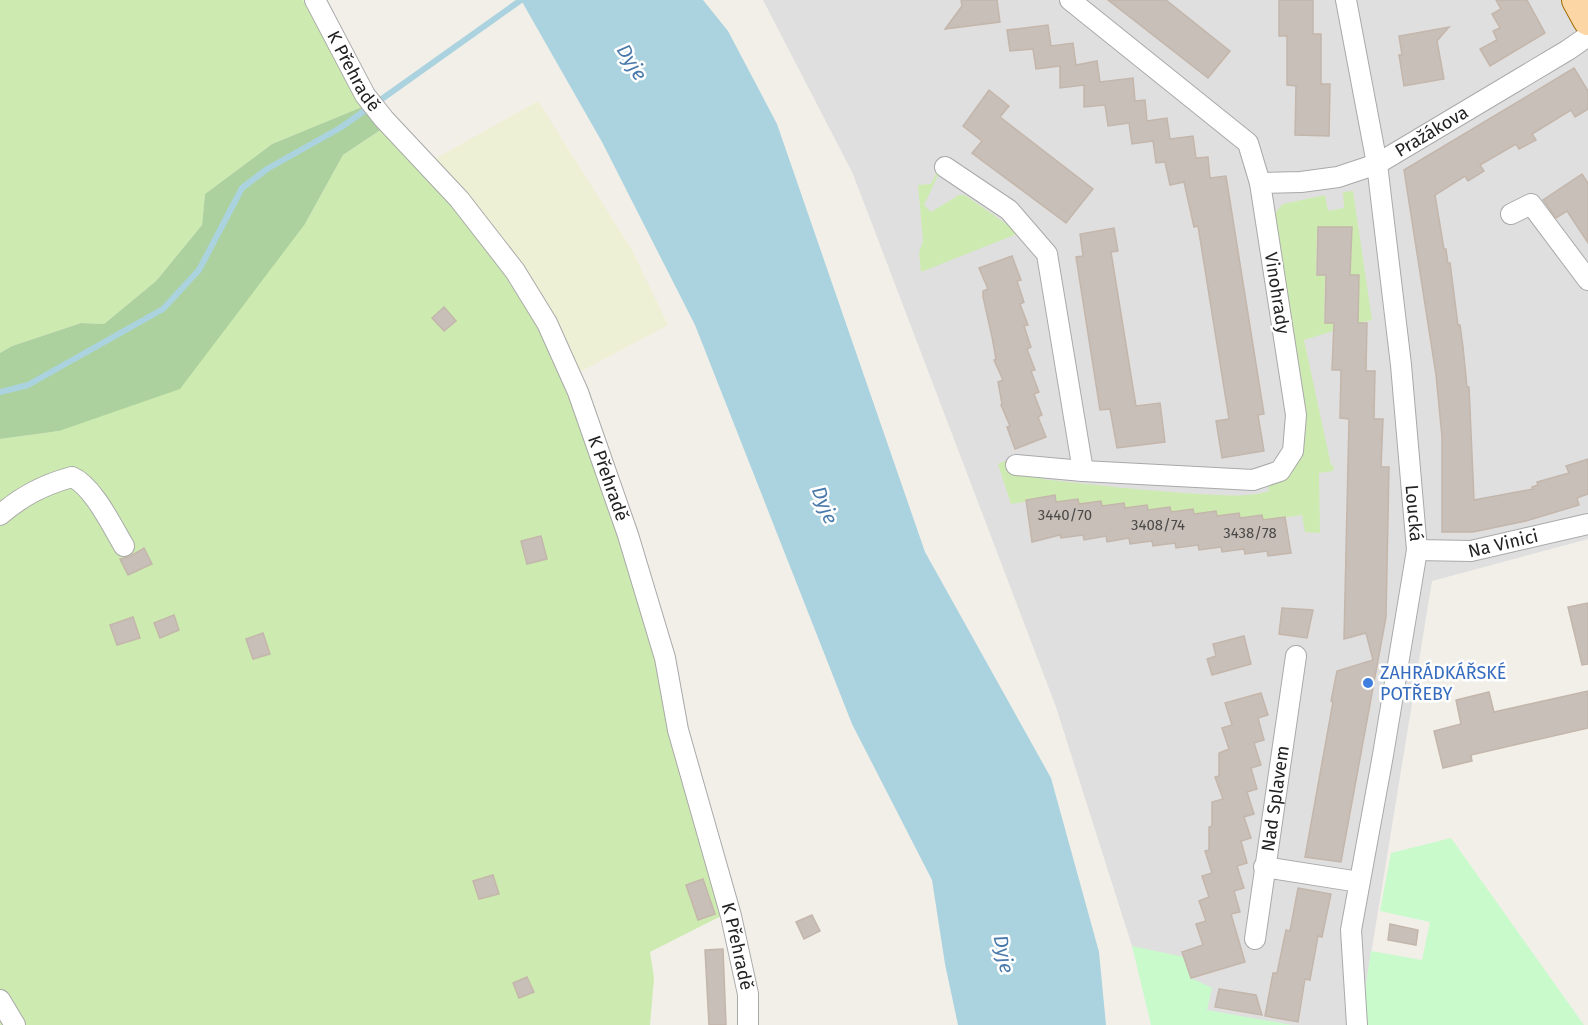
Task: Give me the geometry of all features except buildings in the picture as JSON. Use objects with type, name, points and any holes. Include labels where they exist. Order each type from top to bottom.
[{"type":"main road","points":[[1577,0],[1588,20]]},
{"type":"street","name":"K Přehradě","points":[[315,0],[365,95],[384,119],[459,199],[515,271],[547,323],[578,392],[628,535],[665,658],[678,730],[731,916],[748,994],[748,1025]]},
{"type":"street","name":"Vinohrady","points":[[1016,465],[1253,480],[1280,471],[1293,451],[1296,415],[1260,183],[1248,143],[1070,0]]},
{"type":"street","name":"Loucká","points":[[1346,0],[1377,164],[1401,365],[1417,550],[1351,930],[1357,1025]]},
{"type":"street","name":"Pražákova","points":[[1260,183],[1301,182],[1338,177],[1377,164],[1588,36]]},
{"type":"street","points":[[945,167],[1009,210],[1047,254],[1083,471]]},
{"type":"street","points":[[1511,214],[1531,204],[1588,280]]},
{"type":"street","points":[[0,515],[28,493],[49,483],[72,477],[82,483],[89,492],[124,546]]},
{"type":"street","name":"Na Vinici","points":[[1417,550],[1471,551],[1588,524]]},
{"type":"street","name":"Nad Splavem","points":[[1255,939],[1296,656]]},
{"type":"street","points":[[1264,867],[1359,882]]},
{"type":"street","points":[[0,1000],[15,1025]]},
{"type":"shaded area","points":[[763,0],[1588,0],[1588,539],[1432,581],[1365,991],[1352,1025],[1290,1025],[1195,1009],[1132,946],[1056,707],[852,172]]},
{"type":"green space","points":[[0,0],[303,0],[362,107],[272,144],[205,194],[202,225],[156,281],[104,324],[81,323],[12,346],[0,353]]},
{"type":"green space","points":[[538,101],[632,250],[668,325],[578,373],[431,161]]},
{"type":"green space","points":[[362,107],[382,129],[343,155],[305,224],[180,389],[59,431],[0,439],[0,353],[12,346],[81,323],[104,324],[156,281],[202,225],[205,194],[272,144]]},
{"type":"green space","points":[[382,129],[476,231],[545,338],[579,415],[620,537],[644,625],[666,693],[693,822],[723,915],[650,952],[654,978],[650,1025],[0,1025],[0,439],[62,429],[305,224],[343,155]]},
{"type":"green space","points":[[945,155],[946,158],[924,205],[931,212],[959,195],[965,195],[1019,233],[921,272],[919,253],[923,241],[918,185],[931,184]]},
{"type":"green space","points":[[1353,191],[1372,320],[1357,324],[1358,275],[1350,275],[1350,228],[1317,227],[1316,275],[1325,276],[1324,323],[1334,323],[1333,331],[1304,340],[1331,465],[1334,466],[1333,471],[1319,473],[1320,533],[1305,532],[1302,515],[1262,521],[1056,503],[1054,497],[1011,504],[998,464],[1017,456],[1042,475],[1042,479],[1200,494],[1244,495],[1269,491],[1268,487],[1291,469],[1275,213],[1283,204],[1325,195],[1328,211],[1344,208],[1343,192]]},
{"type":"green space","points":[[1451,838],[1584,1025],[1365,1025],[1365,991],[1371,951],[1422,960],[1430,922],[1380,911],[1391,853]]},
{"type":"green space","points":[[1132,946],[1184,957],[1191,978],[1212,988],[1207,1010],[1292,1025],[1151,1025]]},
{"type":"water","name":"Dyje","points":[[521,0],[703,0],[728,31],[777,124],[925,552],[1051,778],[1099,952],[1106,1025],[958,1025],[945,964],[932,880],[852,724],[695,325],[602,142]]},
{"type":"waterway","points":[[379,101],[521,0]]},
{"type":"waterway","points":[[0,392],[28,385],[163,309],[199,270],[242,188],[267,169],[340,128],[367,109]]},
{"type":"place","name":"ZAHRÁDKÁŘSKÉ POTŘEBY","points":[[1368,683]]}]
